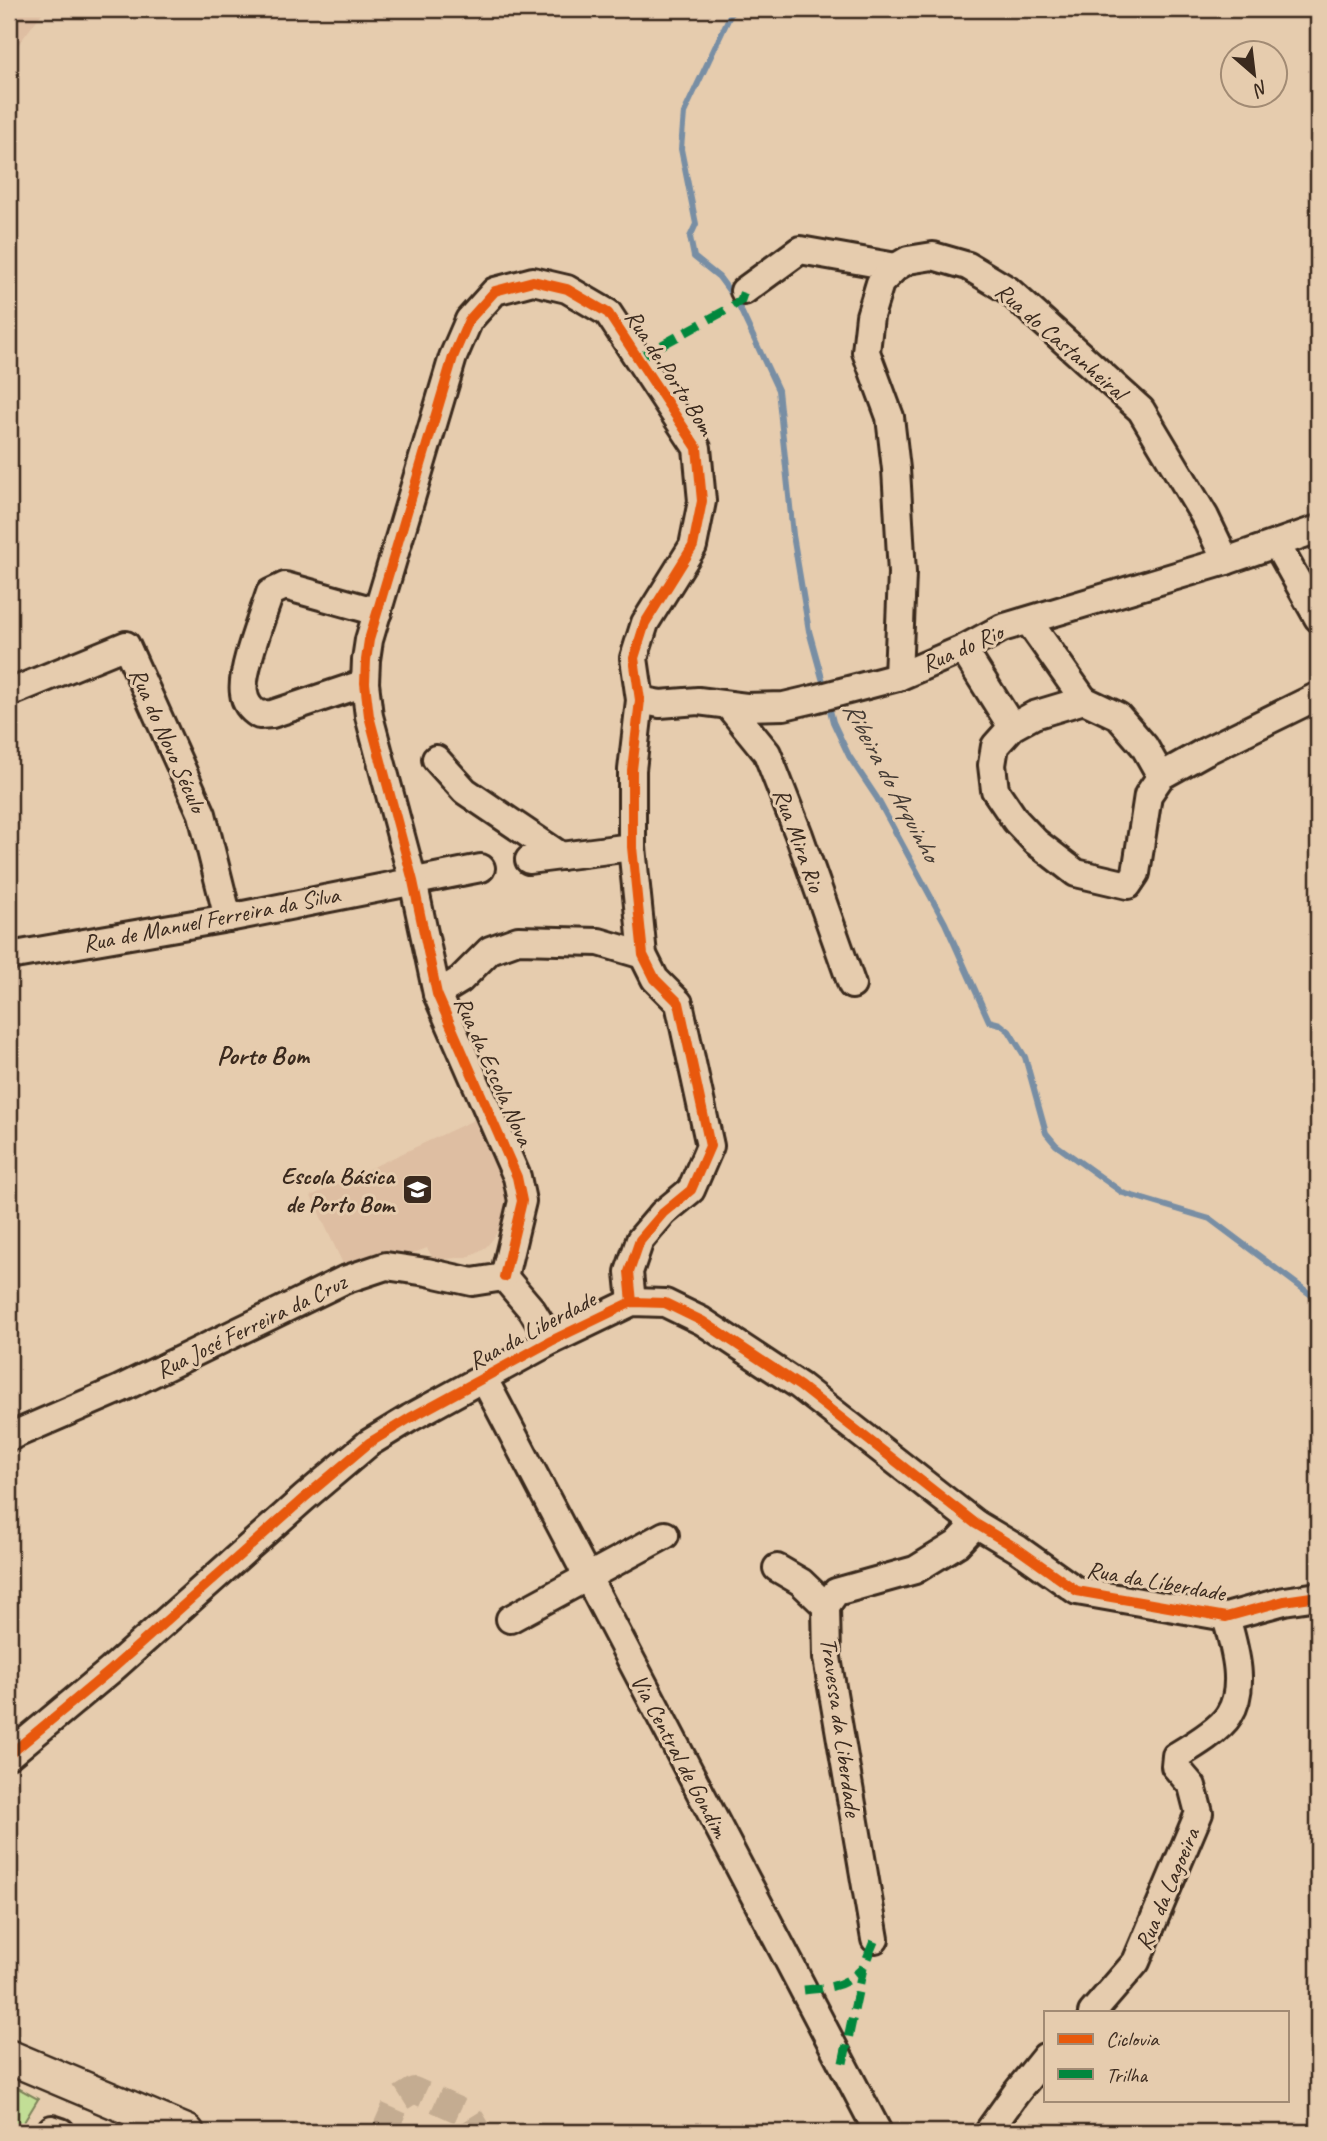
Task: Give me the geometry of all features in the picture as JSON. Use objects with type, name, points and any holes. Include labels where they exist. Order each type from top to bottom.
[{"type":"main road","points":[[9,2057],[187,2132]]},
{"type":"street","name":"Rua do Castanheiral","points":[[744,291],[800,250],[896,267],[908,260],[933,256],[968,266],[1008,290],[1141,411],[1205,517],[1226,561]]},
{"type":"street","points":[[896,267],[880,283],[870,316],[866,352],[890,417],[896,469],[901,573],[898,677]]},
{"type":"street","name":"Rua de Porto Bom","points":[[413,881],[369,716],[365,683],[366,660],[453,357],[469,320],[495,291],[533,281],[567,289],[608,313],[697,448],[702,501],[693,546],[646,623],[634,658],[640,700],[632,769],[632,847],[643,955],[655,979],[679,1003],[710,1146],[691,1190],[663,1213],[640,1240],[629,1272],[632,1302]]},
{"type":"street","name":"Rua do Rio","points":[[640,700],[660,704],[698,701],[747,707],[785,706],[898,677],[963,649],[1002,628],[1226,561],[1318,529]]},
{"type":"street","points":[[1277,545],[1318,618]]},
{"type":"street","points":[[365,683],[272,714],[258,715],[250,709],[244,693],[248,661],[270,593],[285,586],[378,612]]},
{"type":"street","points":[[1029,622],[1084,700],[1118,716],[1144,747],[1161,776]]},
{"type":"street","name":"Rua do Novo Século","points":[[9,692],[126,645],[202,814],[228,918]]},
{"type":"street","points":[[963,649],[1012,727]]},
{"type":"street","points":[[1084,700],[1034,715],[1012,727],[995,746],[992,765],[995,790],[1016,821],[1036,842],[1076,873],[1128,885],[1136,873],[1148,795],[1161,776],[1318,696]]},
{"type":"street","name":"Rua Mira Rio","points":[[729,705],[767,753],[852,985]]},
{"type":"street","points":[[436,759],[465,791],[561,856]]},
{"type":"street","points":[[529,860],[632,847]]},
{"type":"street","name":"Rua de Manuel Ferreira da Silva","points":[[9,956],[228,918],[481,869]]},
{"type":"street","name":"Rua da Escola Nova","points":[[413,881],[437,994],[517,1177],[522,1201],[504,1277]]},
{"type":"street","points":[[437,994],[460,980],[490,950],[518,940],[599,942],[643,955]]},
{"type":"street","name":"Rua José Ferreira da Cruz","points":[[9,1437],[120,1389],[344,1280],[386,1266],[472,1282],[504,1277]]},
{"type":"street","points":[[504,1277],[532,1310],[551,1341]]},
{"type":"street","name":"Rua da Liberdade","points":[[9,1755],[111,1670],[369,1443],[551,1341],[632,1302],[665,1303],[702,1321],[800,1386],[976,1524],[1077,1591],[1226,1617],[1284,1601],[1318,1596]]},
{"type":"street","name":"Via Central de Gondim","points":[[484,1379],[878,2132]]},
{"type":"street","name":"Travessa da Liberdade","points":[[875,1939],[827,1658],[826,1606],[836,1592],[915,1570],[957,1544],[976,1524]]},
{"type":"street","points":[[510,1619],[666,1535]]},
{"type":"street","points":[[777,1568],[801,1581],[826,1606]]},
{"type":"street","name":"Rua da Lagoeira","points":[[1094,2011],[1136,1962],[1199,1813],[1192,1786],[1175,1766],[1177,1756],[1200,1742],[1229,1716],[1237,1690],[1235,1650],[1226,1617]]},
{"type":"street","points":[[988,2132],[1044,2058]]},
{"type":"shaded area","points":[[9,9],[45,9],[9,57]]},
{"type":"shaded area","name":"Escola Básica de Porto Bom","points":[[480,1117],[502,1163],[509,1196],[503,1222],[486,1247],[469,1257],[434,1260],[427,1248],[414,1253],[371,1257],[344,1266],[311,1196]]},
{"type":"green space","points":[[9,2083],[38,2099],[18,2132],[9,2132]]},
{"type":"waterway","name":"Ribeira do Arquinho","points":[[733,9],[684,113],[681,149],[696,224],[690,237],[694,257],[719,277],[736,300],[778,390],[793,535],[809,631],[825,689]]},
{"type":"waterway","name":"Ribeira do Arquinho","points":[[828,702],[833,722],[849,756],[877,798],[945,923],[989,1021],[1000,1024],[1009,1031],[1025,1057],[1046,1133],[1056,1145],[1123,1193],[1210,1219],[1318,1300]]},
{"type":"tunnel","points":[[384,2132],[398,2100],[414,2090],[469,2115],[477,2128],[475,2132]]},
{"type":"marked path","points":[[638,358],[730,308],[741,300],[744,291]]},
{"type":"marked path","points":[[843,2063],[863,1968],[875,1939]]},
{"type":"marked path","points":[[804,1990],[843,1983],[863,1968]]},
{"type":"cycle path","points":[[504,1277],[522,1201],[517,1177],[437,994],[413,881],[369,716],[365,683],[369,640],[453,357],[469,320],[495,291],[533,281],[567,289],[608,313],[697,448],[702,501],[693,546],[645,623],[634,658],[640,700],[632,770],[632,847],[643,955],[655,979],[679,1003],[710,1146],[691,1190],[663,1213],[640,1240],[629,1272],[632,1302]]},
{"type":"cycle path","points":[[9,1755],[111,1670],[369,1443],[551,1341],[632,1302],[665,1303],[702,1321],[800,1386],[976,1524],[1018,1549],[1077,1591],[1226,1617],[1284,1601],[1318,1596]]},
{"type":"place","name":"Escola Básica de Porto Bom","points":[[417,1190]]},
{"type":"district","name":"Porto Bom","points":[[263,1055]]}]
